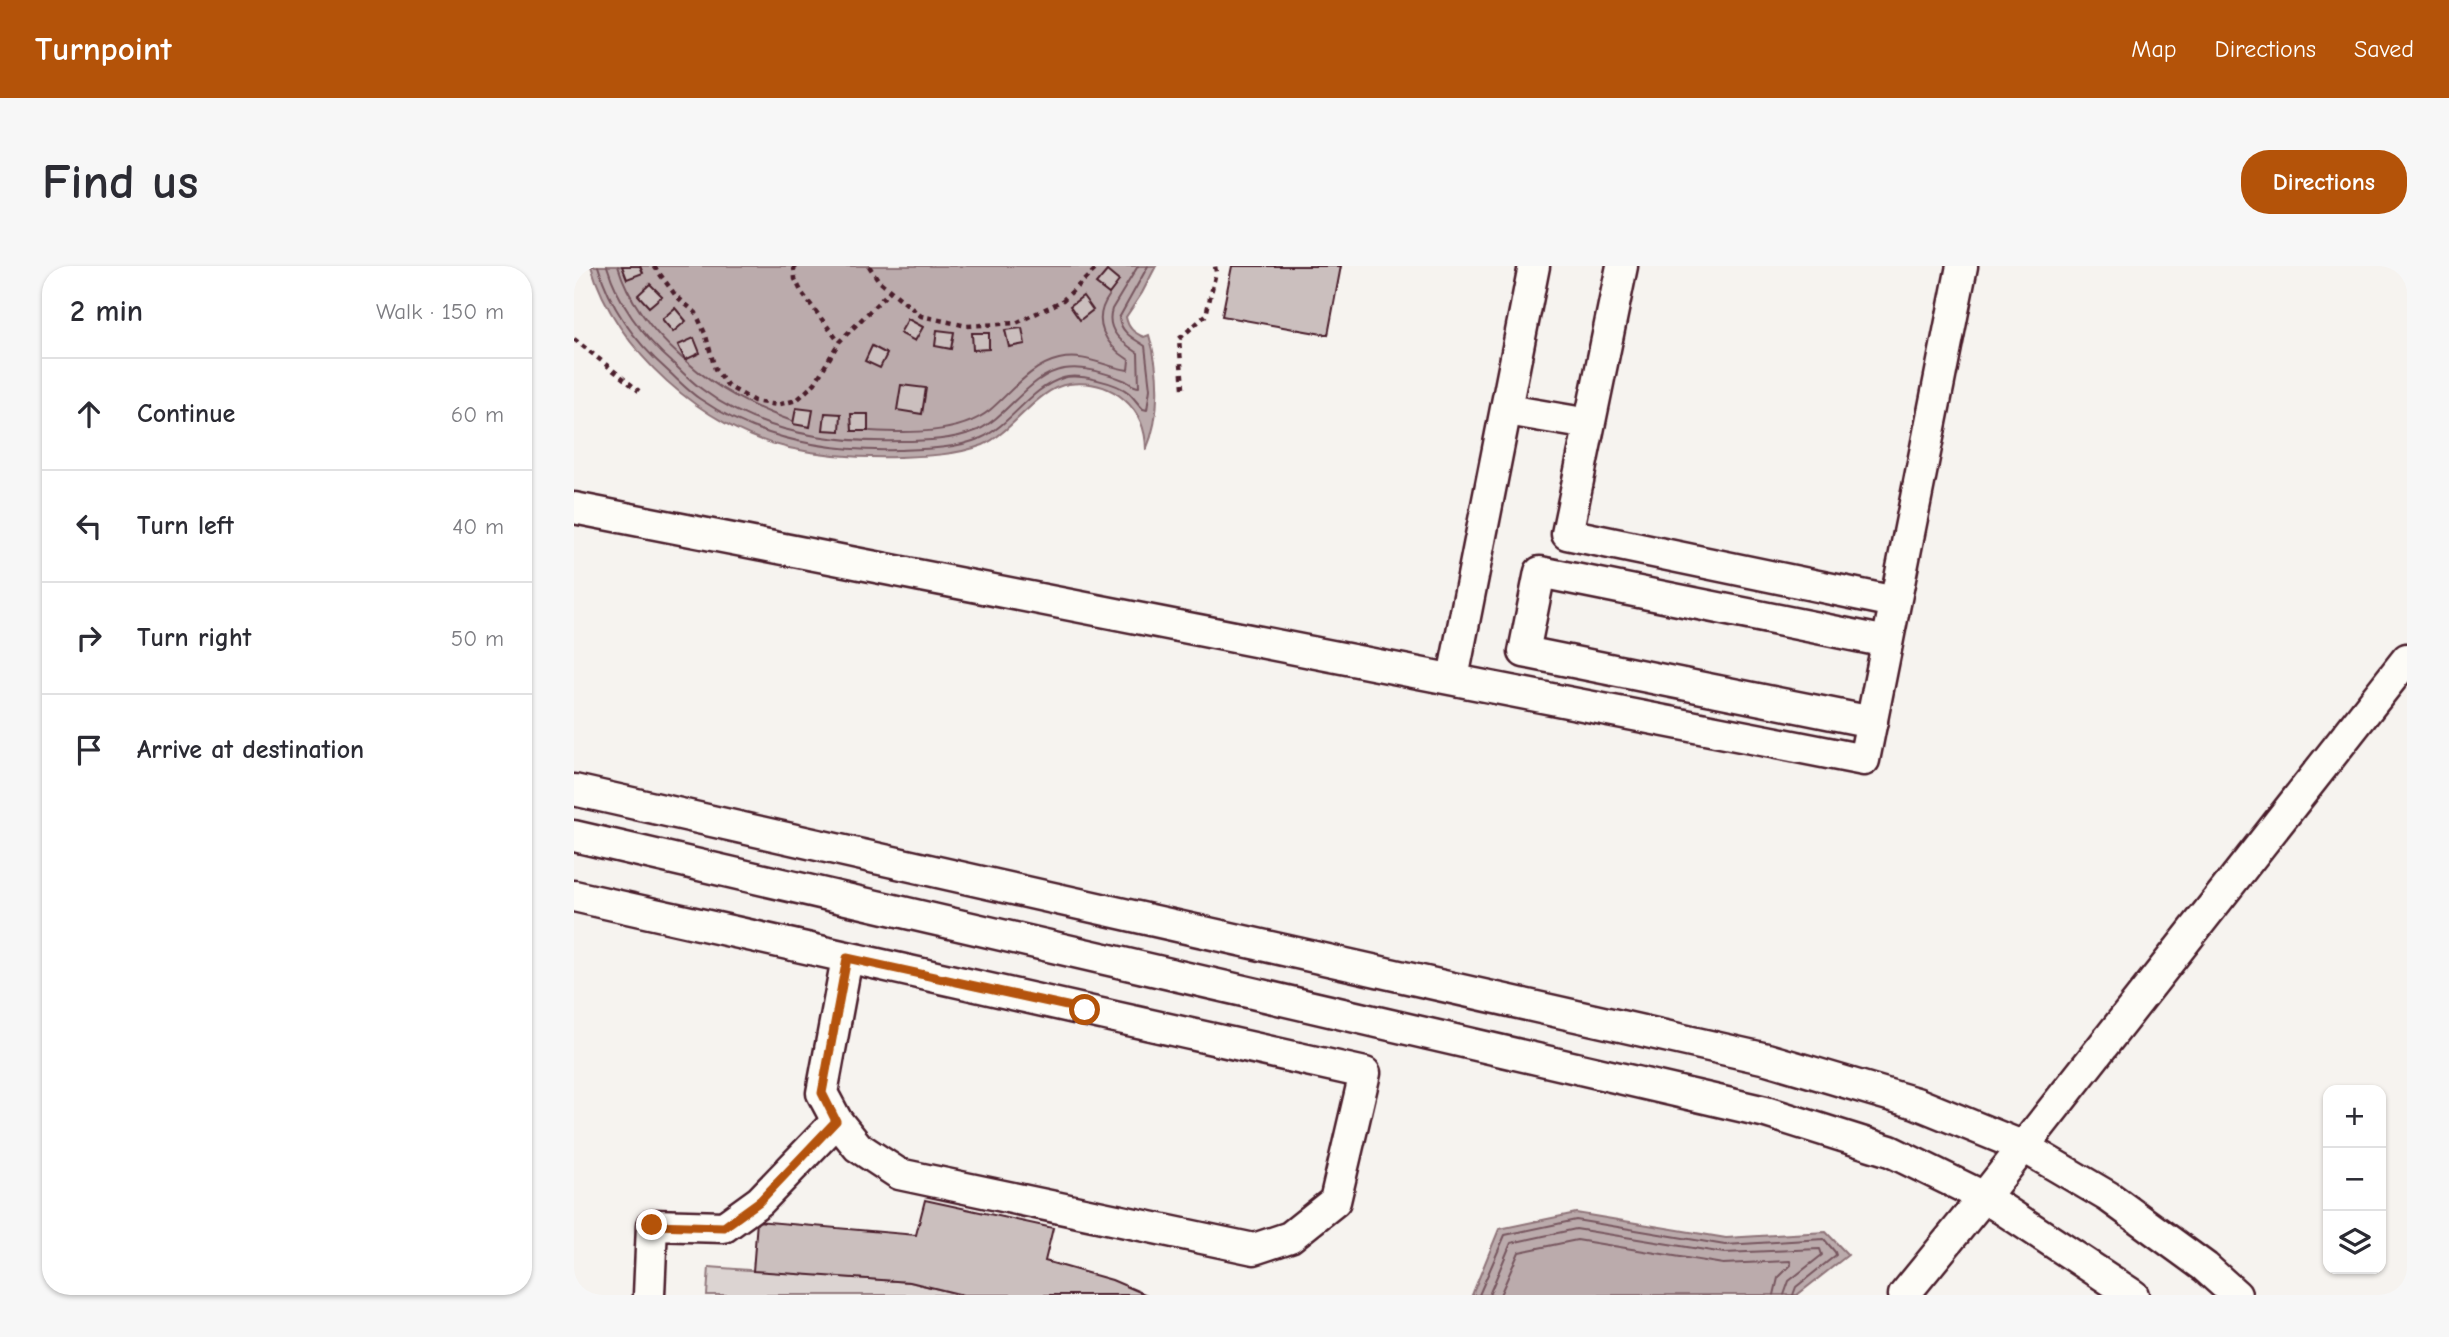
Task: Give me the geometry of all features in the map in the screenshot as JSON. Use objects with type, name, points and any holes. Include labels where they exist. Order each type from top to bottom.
[{"type":"street","points":[[1496,463],[1534,266]]},
{"type":"street","points":[[1453,678],[1534,266]]},
{"type":"street","points":[[1622,266],[1567,534],[1895,602]]},
{"type":"street","points":[[574,508],[1864,760],[1962,266]]},
{"type":"street","points":[[1507,410],[1589,424]]},
{"type":"street","points":[[1872,722],[1524,652],[1540,572],[1887,642]]},
{"type":"street","points":[[1904,1295],[2024,1147],[2407,659]]},
{"type":"street","points":[[574,790],[1767,1059],[1916,1103],[2024,1147],[2109,1197],[2204,1267],[2236,1295]]},
{"type":"street","points":[[574,836],[1766,1112],[1890,1150],[1984,1197],[2133,1295]]},
{"type":"street","points":[[574,896],[1366,1073],[1335,1201],[1290,1237],[1254,1249],[899,1174],[858,1147],[836,1121],[822,1093],[847,958]]},
{"type":"street","points":[[649,1295],[652,1225],[724,1227],[760,1201],[836,1121]]},
{"type":"path","points":[[654,266],[676,296],[696,313],[715,369],[729,386],[754,401],[777,405],[797,400],[816,383],[839,342],[890,291]]},
{"type":"path","points":[[794,266],[795,279],[802,293],[820,313],[839,342]]},
{"type":"path","points":[[869,266],[879,281],[921,316],[967,326],[1016,323],[1062,301],[1099,266]]},
{"type":"path","points":[[1183,388],[1179,339],[1206,315],[1215,266]]},
{"type":"path","points":[[574,339],[639,391]]},
{"type":"shaded area","points":[[709,1267],[910,1282],[963,1295],[707,1295]]},
{"type":"water","points":[[591,266],[1156,266],[1126,317],[1134,332],[1144,337],[1149,335],[1153,349],[1157,393],[1151,437],[1146,450],[1140,421],[1124,399],[1112,391],[1099,386],[1069,384],[1046,393],[994,439],[963,451],[872,457],[830,455],[789,448],[757,438],[726,423],[695,404],[667,381],[620,327],[603,297]]},
{"type":"water","points":[[1576,1213],[1726,1238],[1826,1232],[1848,1255],[1797,1295],[1472,1295],[1499,1229]]},
{"type":"building","points":[[622,266],[640,266],[643,273],[627,279]]},
{"type":"building","points":[[1232,266],[1341,266],[1328,335],[1222,316]]},
{"type":"building","points":[[1107,271],[1119,281],[1109,294],[1096,284]]},
{"type":"building","points":[[650,284],[662,296],[649,307],[638,295]]},
{"type":"building","points":[[1083,296],[1093,310],[1080,320],[1070,306]]},
{"type":"building","points":[[675,308],[686,321],[673,332],[662,319]]},
{"type":"building","points":[[908,319],[923,327],[915,341],[900,333]]},
{"type":"building","points":[[1022,328],[1025,344],[1009,347],[1005,330]]},
{"type":"building","points":[[937,330],[954,332],[951,349],[935,346]]},
{"type":"building","points":[[972,333],[989,333],[989,349],[973,350]]},
{"type":"building","points":[[694,338],[700,353],[685,360],[678,345]]},
{"type":"building","points":[[872,346],[887,354],[880,368],[865,361]]},
{"type":"building","points":[[901,385],[926,388],[922,414],[897,410]]},
{"type":"building","points":[[796,408],[813,410],[810,427],[793,424]]},
{"type":"building","points":[[825,413],[841,414],[840,431],[823,430]]},
{"type":"building","points":[[851,414],[868,414],[868,431],[852,431]]},
{"type":"building","points":[[925,1200],[1053,1228],[1045,1261],[1112,1280],[1147,1295],[963,1295],[910,1282],[753,1271],[757,1221],[916,1235]]},
{"type":"route","points":[[652,1225],[724,1227],[760,1201],[836,1121],[822,1093],[847,958],[1085,1010]]}]
